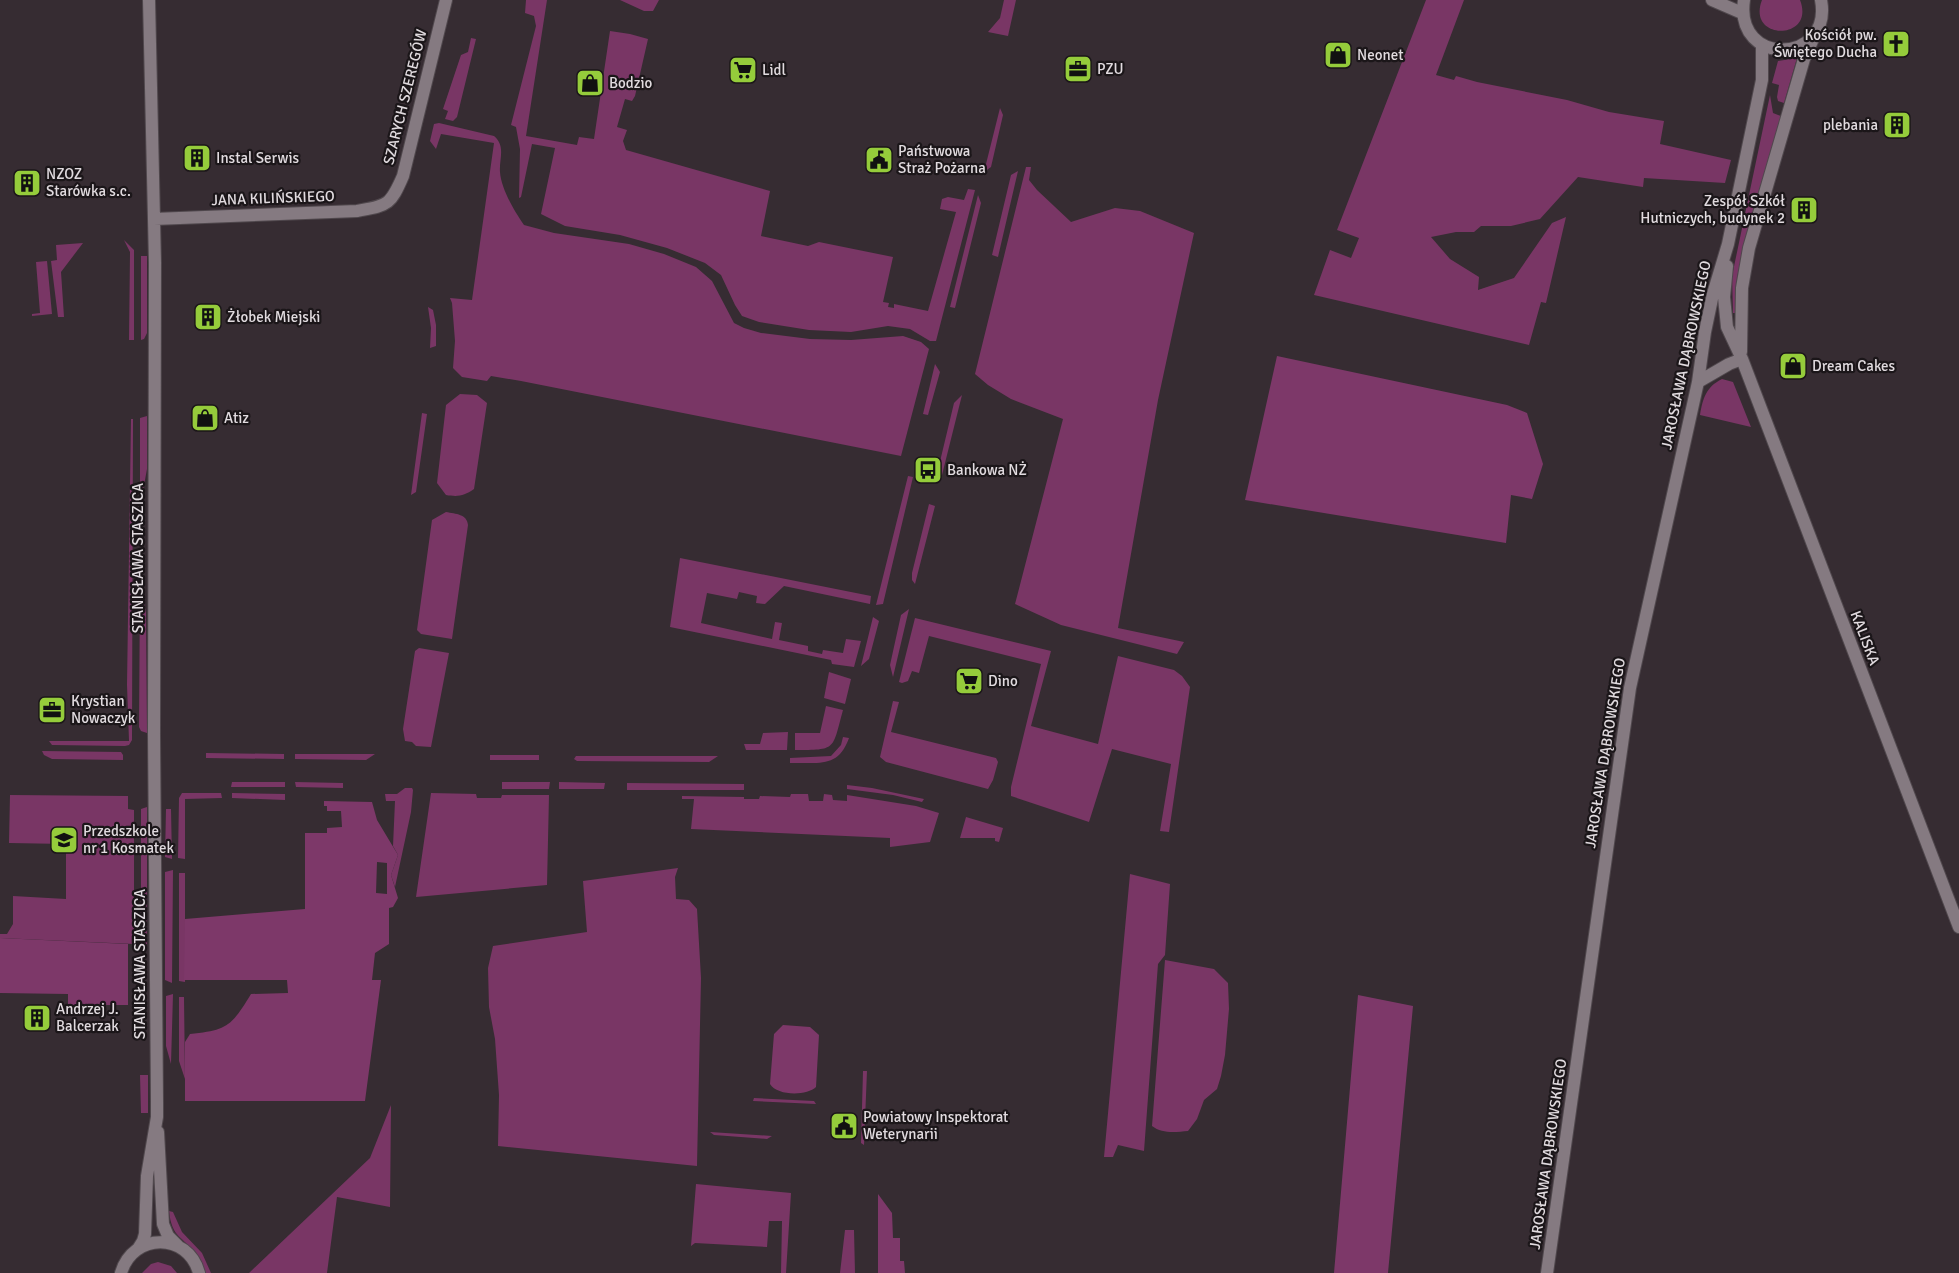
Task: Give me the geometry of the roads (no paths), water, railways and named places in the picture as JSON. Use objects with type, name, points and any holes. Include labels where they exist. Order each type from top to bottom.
[{"type":"street","name":"STANISŁAWA STASZICA","points":[[148,0],[154,219],[157,1117],[163,1224],[168,1236],[189,1254],[197,1265],[199,1273]]},
{"type":"street","name":"SZARYCH SZEREGÓW","points":[[390,200],[401,180],[408,158],[446,0]]},
{"type":"street","points":[[1712,0],[1743,6],[1748,32],[1762,45],[1773,50],[1794,49],[1811,38],[1817,30]]},
{"type":"street","points":[[1698,382],[1729,364],[1742,359],[1740,339],[1742,288],[1749,248],[1804,59],[1822,21],[1823,4]]},
{"type":"street","name":"JAROSŁAWA DĄBROWSKIEGO","points":[[1547,1273],[1630,688],[1698,382],[1705,332],[1713,294],[1728,244],[1762,80],[1762,45]]},
{"type":"street","name":"JANA KILIŃSKIEGO","points":[[154,219],[357,211],[384,206],[390,200]]},
{"type":"street","name":"JAROSŁAWA DĄBROWSKIEGO","points":[[1728,244],[1724,297],[1727,327],[1742,359]]},
{"type":"street","name":"KALISKA","points":[[1742,359],[1959,927]]},
{"type":"street","name":"STANISŁAWA STASZICA","points":[[138,1249],[145,1234],[147,1176],[157,1117]]},
{"type":"street","points":[[121,1273],[126,1261],[138,1249],[152,1243],[166,1242],[178,1246]]},
{"type":"place","name":"Kościół pw. Świętego Ducha","points":[[1896,44]]},
{"type":"place","name":"Neonet","points":[[1338,55]]},
{"type":"place","name":"PZU","points":[[1078,69]]},
{"type":"place","name":"Lidl","points":[[743,70]]},
{"type":"place","name":"Bodzio","points":[[590,83]]},
{"type":"place","name":"plebania","points":[[1897,125]]},
{"type":"place","name":"Instal Serwis","points":[[197,158]]},
{"type":"place","name":"Państwowa Straż Pożarna","points":[[879,160]]},
{"type":"place","name":"NZOZ Starówka s.c.","points":[[27,183]]},
{"type":"place","name":"Zespół Szkół Hutniczych, budynek 2","points":[[1804,210]]},
{"type":"place","name":"Żłobek Miejski","points":[[208,317]]},
{"type":"place","name":"Dream Cakes","points":[[1793,366]]},
{"type":"place","name":"Atiz","points":[[205,418]]},
{"type":"place","name":"Bankowa NŻ","points":[[928,470]]},
{"type":"place","name":"Dino","points":[[969,681]]},
{"type":"place","name":"Krystian Nowaczyk","points":[[52,710]]},
{"type":"place","name":"Przedszkole nr 1 Kosmatek","points":[[64,840]]},
{"type":"place","name":"Andrzej J. Balcerzak","points":[[37,1018]]},
{"type":"place","name":"Powiatowy Inspektorat Weterynarii","points":[[844,1126]]}]
